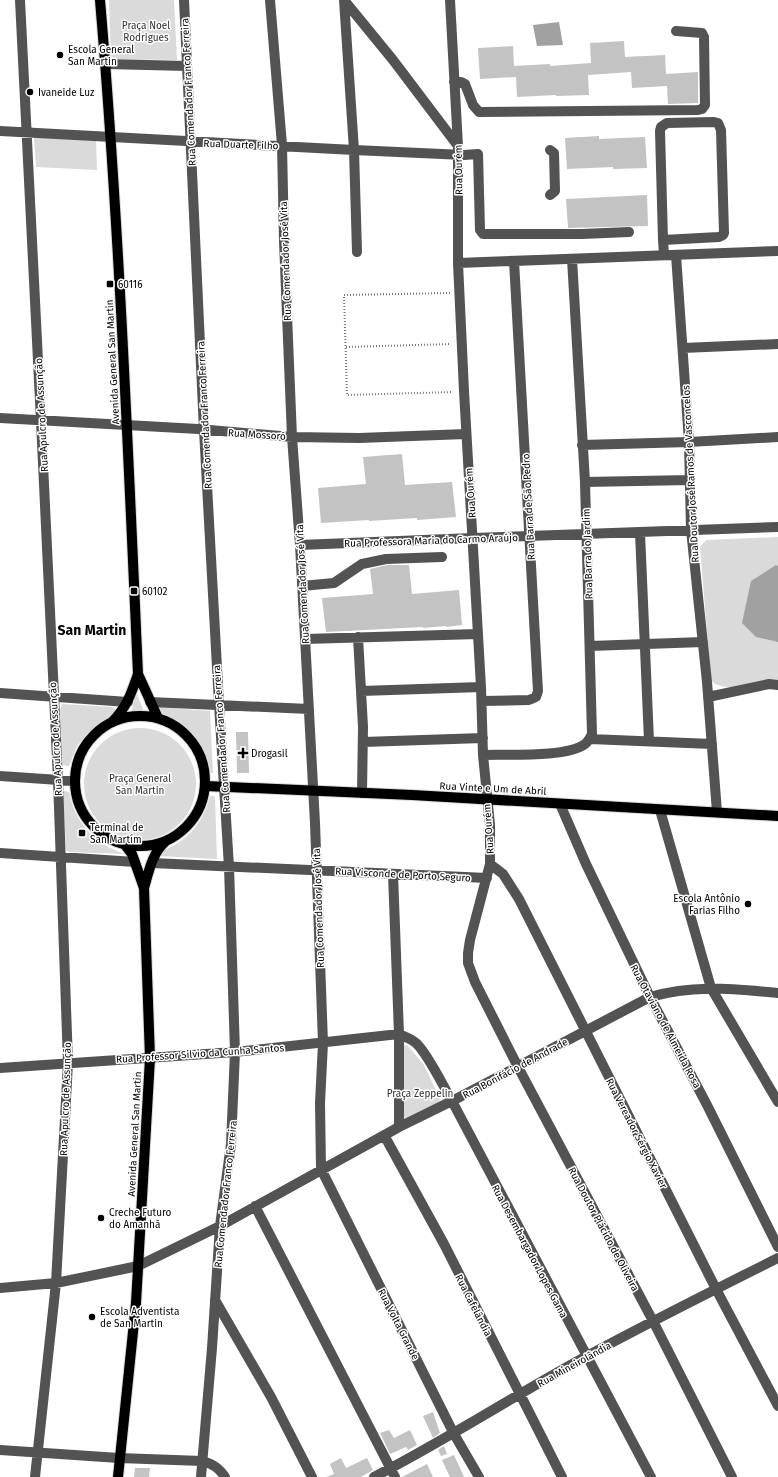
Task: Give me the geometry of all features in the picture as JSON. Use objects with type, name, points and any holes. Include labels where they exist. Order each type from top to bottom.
[{"type":"main road","name":"Avenida General San Martin","points":[[100,0],[111,137],[128,426],[138,674],[158,718]]},
{"type":"main road","name":"Avenida General San Martin","points":[[112,722],[120,715],[128,702],[138,674]]},
{"type":"main road","points":[[134,716],[158,718],[172,724],[184,732],[194,744],[201,757],[205,771],[206,786],[196,815],[187,827],[177,835],[167,840],[146,846],[125,845],[111,840],[88,822],[76,795],[74,781],[76,766],[81,753],[89,740],[99,730],[112,722],[134,716]]},
{"type":"main road","name":"Rua Vinte e Um de Abril","points":[[206,786],[486,799],[778,816]]},
{"type":"main road","name":"Avenida General San Martin","points":[[144,888],[158,850],[167,840]]},
{"type":"main road","name":"Avenida General San Martin","points":[[118,1477],[136,1303],[150,1058],[144,888],[135,862],[125,845]]},
{"type":"street","name":"Rua Apulcro de Assunção","points":[[20,0],[58,780],[68,1063],[56,1283],[35,1477]]},
{"type":"street","name":"Rua Comendador Franco Ferreira","points":[[184,0],[218,704],[225,786],[229,866],[235,1052],[231,1144],[220,1226],[201,1477]]},
{"type":"street","name":"Rua Comendador José Vita","points":[[270,0],[282,145],[284,241],[292,437],[300,545],[317,870],[323,1043],[320,1103],[321,1169]]},
{"type":"street","points":[[344,0],[354,150],[358,252]]},
{"type":"street","points":[[344,0],[393,60],[458,150]]},
{"type":"street","name":"Rua Ourém","points":[[450,0],[458,150],[458,263],[466,434],[482,701],[483,755],[486,799],[490,825],[490,864],[488,878],[470,940],[468,953],[468,963],[475,982]]},
{"type":"street","points":[[454,82],[461,82],[465,84],[473,105],[479,112],[702,109],[705,105],[704,37],[702,33],[676,31]]},
{"type":"street","points":[[106,64],[187,66]]},
{"type":"street","points":[[663,240],[719,237],[724,233],[721,130],[718,123],[667,123],[661,127],[660,131],[663,240],[664,255]]},
{"type":"street","name":"Rua Duarte Filho","points":[[0,131],[354,150],[458,150],[478,154],[480,230],[483,234],[582,234],[629,232]]},
{"type":"street","points":[[550,150],[554,153],[555,191],[550,195]]},
{"type":"street","points":[[458,263],[778,251]]},
{"type":"street","name":"Rua Doutor José Ramos de Vasconcelos","points":[[676,255],[689,442],[691,530],[703,642],[717,812]]},
{"type":"street","name":"Rua Barra do Jardim","points":[[572,259],[584,482],[593,727],[590,739]]},
{"type":"street","name":"Rua Barra de São Pedro","points":[[482,701],[520,701],[533,699],[538,695],[514,261]]},
{"type":"street","points":[[683,348],[778,344]]},
{"type":"street","name":"Rua Mossoró","points":[[0,418],[204,430],[292,437],[359,438],[466,434]]},
{"type":"street","points":[[582,445],[689,442],[778,437]]},
{"type":"street","points":[[584,482],[690,480]]},
{"type":"street","name":"Rua Professora Maria do Carmo Araújo","points":[[300,545],[778,527]]},
{"type":"street","points":[[640,532],[649,741]]},
{"type":"street","points":[[302,586],[334,583],[362,564],[386,559],[442,557]]},
{"type":"street","points":[[305,639],[478,634]]},
{"type":"street","points":[[358,637],[363,742],[362,793]]},
{"type":"street","points":[[590,646],[703,642]]},
{"type":"street","points":[[708,697],[769,684],[778,685]]},
{"type":"street","points":[[361,691],[481,687]]},
{"type":"street","points":[[0,693],[53,698],[128,702]]},
{"type":"street","points":[[150,702],[309,709]]},
{"type":"street","points":[[363,742],[483,738]]},
{"type":"street","points":[[483,755],[567,751],[579,748],[590,739],[712,744]]},
{"type":"street","points":[[0,776],[74,781]]},
{"type":"street","name":"Rua Otaviano de Almeida Rosa","points":[[560,804],[586,864],[650,997],[708,1105],[778,1247]]},
{"type":"street","points":[[660,810],[711,988],[778,1102]]},
{"type":"street","points":[[0,853],[135,862]]},
{"type":"street","name":"Rua Visconde de Porto Seguro","points":[[152,863],[488,878]]},
{"type":"street","name":"Rua Vereador Sérgio Xavier","points":[[490,864],[503,874],[516,892],[716,1289],[778,1406]]},
{"type":"street","points":[[393,874],[399,1034],[398,1127]]},
{"type":"street","name":"Rua Doutor Plácido de Oliveira","points":[[475,982],[732,1477]]},
{"type":"street","name":"Rua Bonifácio de Andrade","points":[[0,1288],[56,1283],[138,1266],[220,1226],[398,1127],[452,1102],[650,997],[665,993],[711,988],[778,993]]},
{"type":"street","name":"Rua Professor Silvio da Cunha Santos","points":[[0,1068],[235,1052],[399,1034]]},
{"type":"street","name":"Rua Desembargador Lopes Gama","points":[[399,1034],[408,1038],[420,1047],[452,1102],[651,1477]]},
{"type":"street","name":"Rua Cafelândia","points":[[384,1135],[444,1244],[562,1477]]},
{"type":"street","name":"Rua Volta Grande","points":[[321,1169],[454,1434],[479,1477]]},
{"type":"street","points":[[255,1206],[393,1473]]},
{"type":"street","name":"Rua Mineirolândia","points":[[374,1477],[393,1473],[454,1434],[586,1356],[778,1258]]},
{"type":"street","points":[[215,1300],[271,1397],[312,1477]]},
{"type":"street","points":[[0,1450],[119,1458],[202,1461],[212,1464],[219,1469],[225,1477]]},
{"type":"path","points":[[460,293],[344,295],[346,347],[348,395],[464,391]]},
{"type":"path","points":[[346,347],[462,344]]},
{"type":"green space","name":"Praça Noel Rodrigues","points":[[109,0],[174,0],[177,60],[111,59]]},
{"type":"green space","points":[[34,137],[96,141],[97,170],[36,167]]},
{"type":"green space","points":[[778,537],[778,682],[743,687],[716,684],[711,680],[700,547],[706,540]]},
{"type":"green space","points":[[137,694],[144,712],[131,713]]},
{"type":"green space","points":[[62,704],[112,707],[116,710],[115,714],[95,728],[82,740],[69,766],[63,765],[62,761],[60,710]]},
{"type":"green space","points":[[158,707],[210,711],[213,773],[211,773],[198,743],[186,729],[158,712]]},
{"type":"green space","name":"Praça General San Martin","points":[[140,728],[151,729],[161,733],[171,738],[179,745],[186,753],[191,763],[195,773],[195,795],[191,805],[186,815],[179,823],[171,830],[161,835],[151,839],[140,840],[129,839],[119,835],[109,830],[101,823],[94,815],[89,805],[85,795],[84,784],[85,773],[89,763],[94,753],[101,745],[109,738],[119,733],[129,729]]},
{"type":"green space","points":[[63,792],[69,792],[77,815],[86,829],[105,845],[124,854],[69,852],[66,850]]},
{"type":"green space","points":[[210,796],[215,797],[217,859],[158,856],[157,853],[176,844],[191,832],[203,816]]},
{"type":"green space","name":"Praça Zeppelin","points":[[404,1045],[407,1045],[424,1065],[440,1099],[439,1102],[405,1118],[404,1117]]},
{"type":"shaded area","points":[[559,22],[563,45],[537,46],[533,25]]},
{"type":"shaded area","points":[[776,565],[778,566],[778,642],[756,637],[742,623],[751,581]]},
{"type":"building","points":[[624,41],[625,57],[665,55],[666,74],[698,72],[698,103],[668,104],[667,86],[632,88],[631,72],[588,75],[589,95],[517,97],[516,77],[480,79],[478,48],[513,46],[514,66],[550,64],[550,66],[591,63],[590,43]]},
{"type":"building","points":[[599,136],[599,139],[645,137],[647,168],[613,169],[613,167],[567,169],[565,138]]},
{"type":"building","points":[[647,195],[648,226],[568,228],[566,199]]},
{"type":"building","points":[[402,454],[405,485],[452,482],[456,517],[417,520],[417,518],[321,523],[318,488],[366,484],[363,457]]},
{"type":"building","points":[[387,565],[409,565],[412,594],[459,590],[462,625],[326,632],[322,598],[373,594],[370,569]]},
{"type":"building","name":"Drogasil","points":[[236,732],[248,732],[249,773],[237,773]]},
{"type":"building","points":[[433,1412],[440,1433],[433,1438],[423,1416]]},
{"type":"building","points":[[389,1430],[394,1438],[410,1430],[417,1445],[408,1450],[406,1447],[390,1454],[380,1433]]},
{"type":"building","points":[[444,1446],[447,1454],[441,1456],[438,1450]]},
{"type":"building","points":[[454,1455],[464,1477],[450,1477],[442,1460]]},
{"type":"building","points":[[341,1458],[346,1468],[367,1458],[373,1470],[361,1477],[326,1477],[334,1474],[330,1464]]},
{"type":"building","points":[[427,1464],[433,1477],[402,1477]]},
{"type":"building","points":[[135,1468],[150,1468],[149,1477],[134,1477]]},
{"type":"place","name":"Escola General San Martin","points":[[60,55]]},
{"type":"place","name":"Ivaneide Luz","points":[[30,92]]},
{"type":"place","name":"60116","points":[[110,284]]},
{"type":"place","name":"60102","points":[[134,591]]},
{"type":"place","name":"Drogasil","points":[[243,753]]},
{"type":"place","name":"Terminal de San Martím","points":[[82,833]]},
{"type":"place","name":"Escola Antônio Farias Filho","points":[[748,904]]},
{"type":"place","name":"Creche Futuro do Amanhã","points":[[101,1218]]},
{"type":"place","name":"Escola Adventista de San Martin","points":[[92,1317]]},
{"type":"district","name":"San Martin","points":[[92,630]]}]
